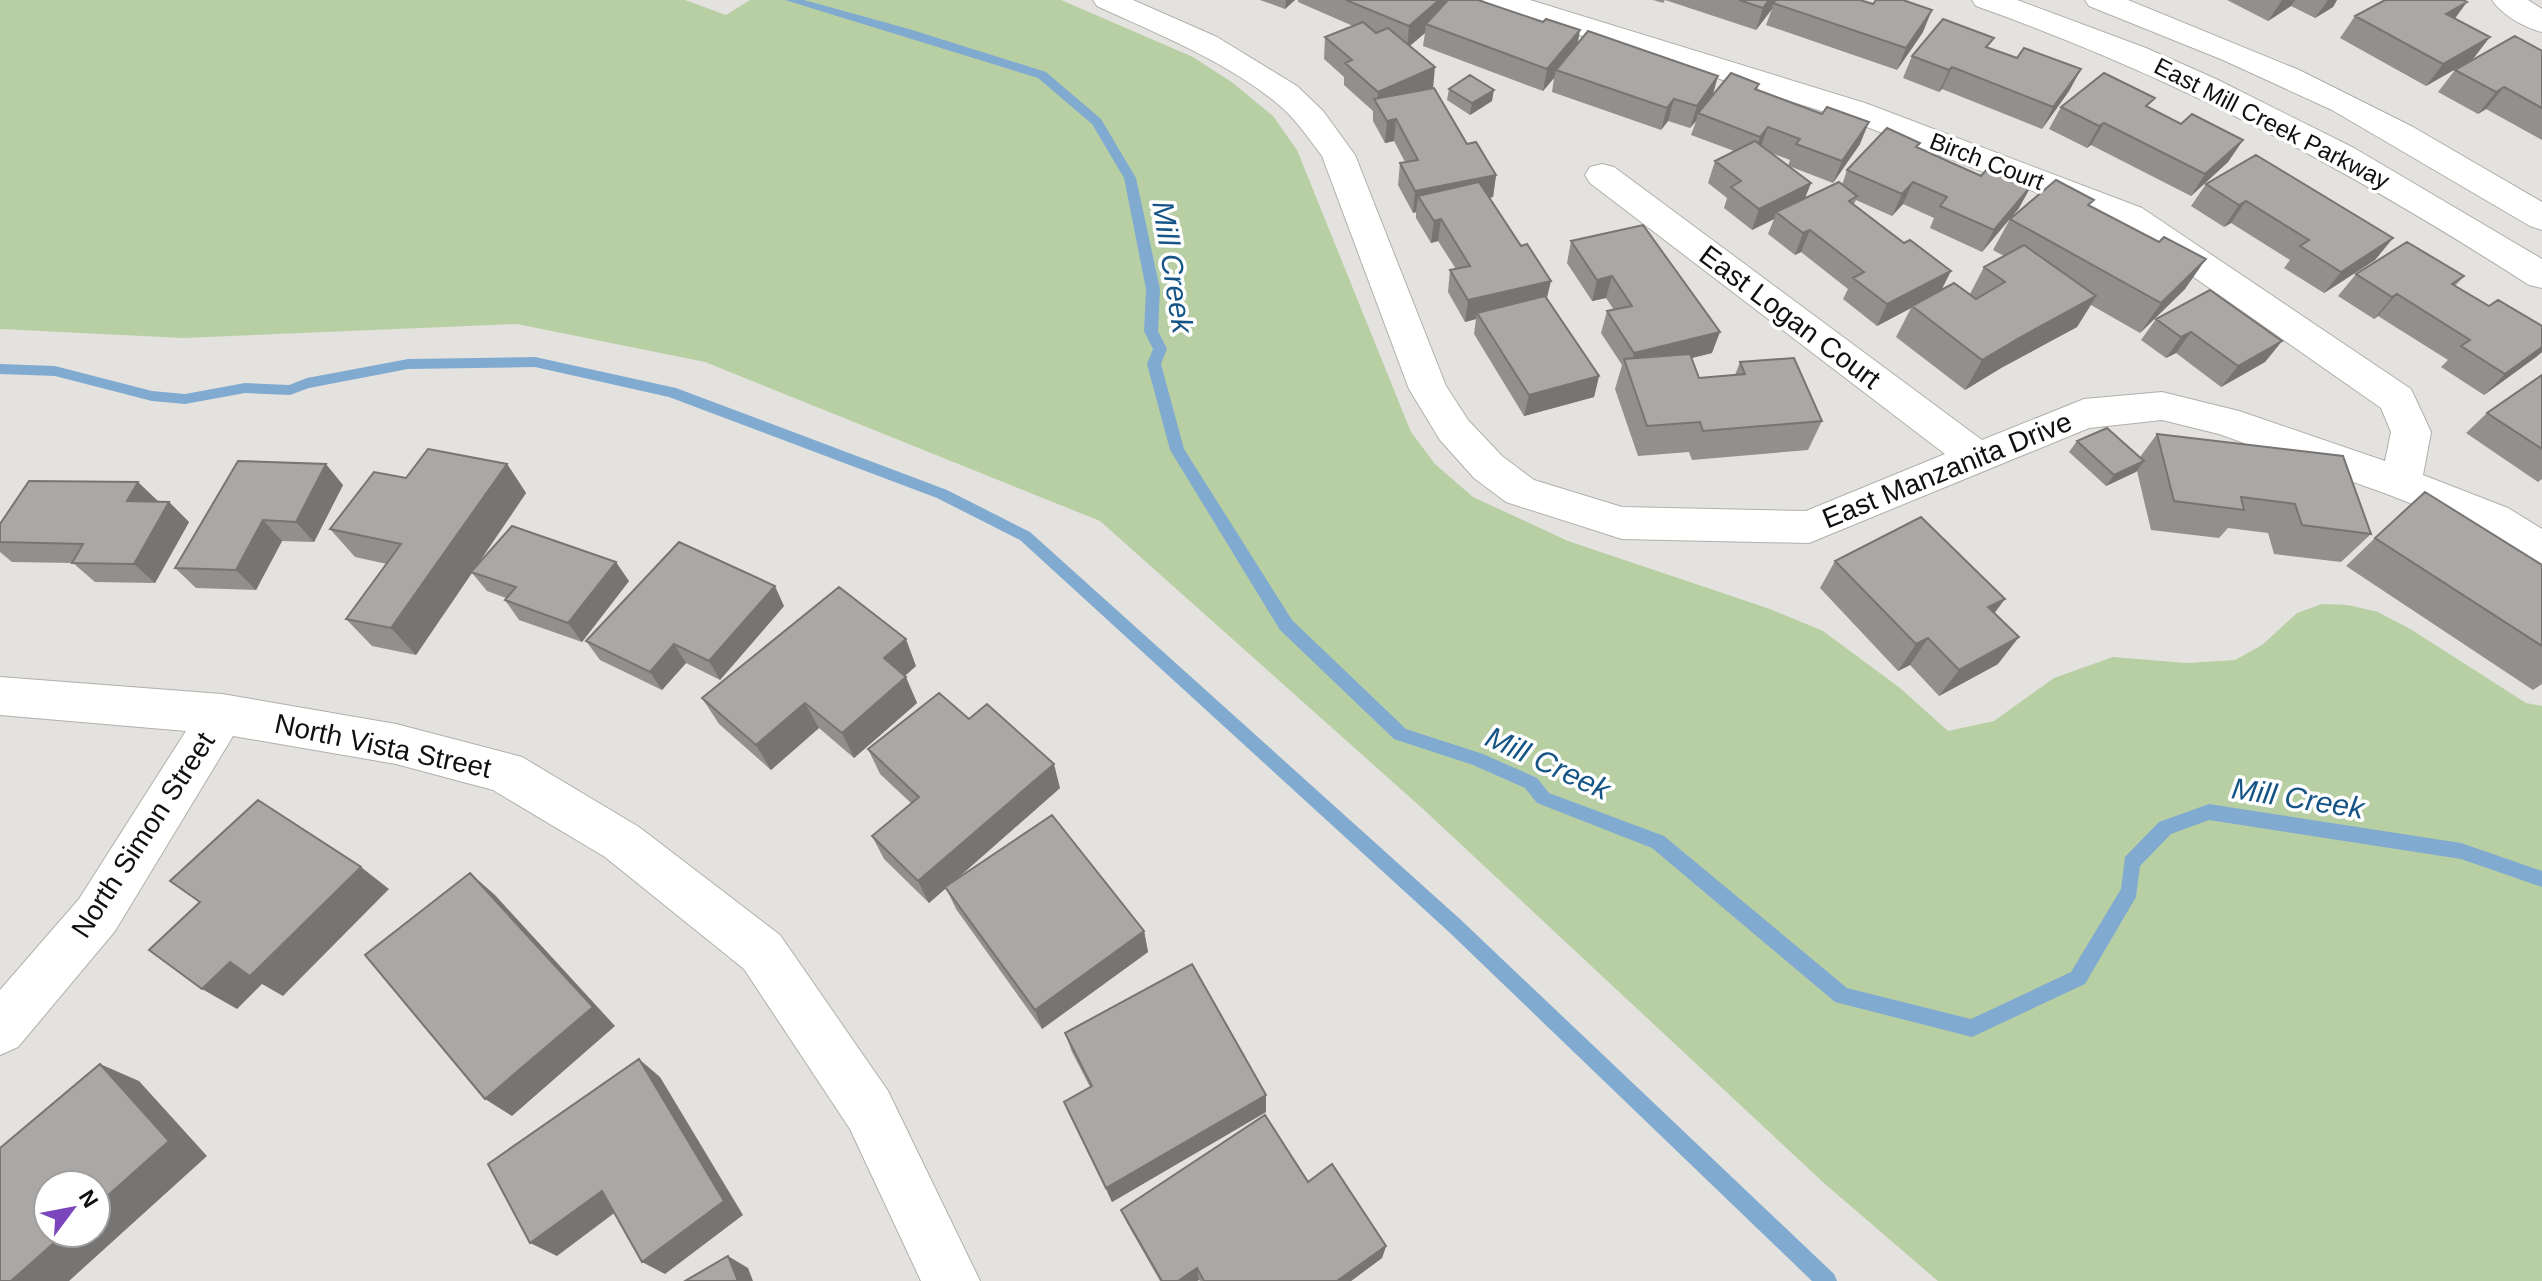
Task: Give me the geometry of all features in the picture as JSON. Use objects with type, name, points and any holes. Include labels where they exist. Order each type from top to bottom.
[{"type":"street","name":"East Manzanita Drive","points":[[1108,0],[1206,44],[1285,93],[1311,118],[1338,155],[1428,389],[1454,430],[1488,467],[1520,491],[1622,523],[1809,527],[2084,414],[2162,406],[2225,421],[2401,483],[2493,519],[2542,550]]},
{"type":"street","name":"Birch Court","points":[[1498,0],[1853,110],[2130,216],[2397,399],[2411,432],[2401,483]]},
{"type":"street","name":"East Mill Creek Parkway","points":[[1987,0],[2112,44],[2331,147],[2434,207],[2542,276]]},
{"type":"street","name":"East Mill Creek Parkway","points":[[2100,0],[2183,31],[2315,89],[2426,148],[2542,218]]},
{"type":"street","points":[[2507,0],[2542,23]]},
{"type":"street","name":"East Logan Court","points":[[1602,175],[1979,459]]},
{"type":"street","name":"North Vista Street","points":[[0,696],[222,714],[396,744],[505,772],[622,842],[762,952],[869,1110],[951,1281]]},
{"type":"street","name":"North Simon Street","points":[[0,1029],[97,915],[222,714]]},
{"type":"green space","points":[[0,0],[685,0],[726,15],[750,0],[1061,0],[1193,57],[1233,83],[1273,116],[1297,150],[1411,432],[1435,464],[1473,497],[1568,541],[1770,609],[1823,631],[1900,688],[1948,731],[1994,721],[2054,678],[2113,657],[2187,663],[2235,660],[2262,645],[2297,613],[2322,604],[2348,605],[2378,612],[2412,630],[2526,703],[2542,706],[2542,1281],[1938,1281],[1825,1184],[1423,809],[1100,521],[705,362],[517,324],[183,338],[0,329]]},
{"type":"building","points":[[1346,0],[1439,0],[1409,26]]},
{"type":"building","points":[[1448,0],[1478,0],[1543,22],[1546,19],[1580,30],[1547,69],[1426,24]]},
{"type":"building","points":[[1739,0],[1769,0],[1763,8]]},
{"type":"building","points":[[1776,0],[1860,0],[1873,4],[1876,0],[1903,0],[1932,10],[1906,48],[1773,3]]},
{"type":"building","points":[[2385,0],[2463,0],[2467,2],[2446,14],[2490,37],[2443,64],[2355,16]]},
{"type":"building","points":[[1943,19],[1994,38],[1986,47],[2017,58],[2024,48],[2081,69],[2053,107],[1952,67],[1949,70],[1912,56]]},
{"type":"building","points":[[1363,22],[1376,33],[1388,28],[1435,67],[1378,92],[1345,63],[1352,60],[1325,37]]},
{"type":"building","points":[[1588,31],[1718,76],[1697,106],[1674,99],[1667,108],[1556,70]]},
{"type":"building","points":[[2515,36],[2542,51],[2542,108],[2504,87],[2496,92],[2455,70]]},
{"type":"building","points":[[1731,73],[1759,84],[1755,89],[1822,114],[1827,107],[1869,122],[1842,161],[1796,144],[1800,139],[1768,127],[1760,137],[1698,113]]},
{"type":"building","points":[[2104,73],[2155,98],[2146,106],[2181,124],[2192,114],[2243,140],[2205,174],[2104,123],[2099,126],[2061,107]]},
{"type":"building","points":[[1470,75],[1494,90],[1472,103],[1449,89]]},
{"type":"building","points":[[1434,88],[1467,144],[1476,142],[1496,175],[1415,191],[1400,163],[1418,160],[1396,119],[1387,121],[1374,99]]},
{"type":"building","points":[[1887,128],[1920,143],[1916,147],[1981,176],[1989,167],[2031,186],[1994,230],[1940,206],[1947,197],[1913,182],[1902,194],[1847,170]]},
{"type":"building","points":[[1755,141],[1811,183],[1759,209],[1731,187],[1741,181],[1715,161]]},
{"type":"building","points":[[2256,155],[2393,238],[2341,272],[2300,246],[2309,240],[2246,201],[2239,205],[2206,184]]},
{"type":"building","points":[[2056,180],[2094,200],[2088,205],[2159,242],[2164,237],[2206,259],[2161,303],[2010,219]]},
{"type":"building","points":[[1479,182],[1521,246],[1527,244],[1551,281],[1468,300],[1450,270],[1470,266],[1441,219],[1434,221],[1418,196]]},
{"type":"building","points":[[1839,182],[1857,196],[1849,201],[1904,243],[1910,240],[1951,271],[1887,304],[1853,278],[1864,272],[1810,230],[1803,233],[1776,212]]},
{"type":"building","points":[[1643,225],[1720,332],[1634,353],[1607,311],[1632,306],[1612,276],[1597,280],[1571,241]]},
{"type":"building","points":[[2407,242],[2464,276],[2452,284],[2489,306],[2498,300],[2542,326],[2542,347],[2505,374],[2461,346],[2470,340],[2397,294],[2392,297],[2356,274]]},
{"type":"building","points":[[2024,245],[2096,296],[1982,360],[1912,306],[1954,283],[1976,299],[2005,282],[1984,267]]},
{"type":"building","points":[[2210,290],[2282,341],[2238,366],[2191,332],[2181,337],[2156,319]]},
{"type":"building","points":[[1545,296],[1599,376],[1529,395],[1477,313]]},
{"type":"building","points":[[1690,354],[1699,378],[1745,374],[1740,362],[1794,358],[1822,421],[1703,431],[1700,422],[1647,426],[1624,359]]},
{"type":"building","points":[[2542,375],[2542,449],[2487,413]]},
{"type":"building","points":[[2107,428],[2144,461],[2114,475],[2077,441]]},
{"type":"building","points":[[2157,434],[2343,456],[2371,534],[2302,525],[2295,504],[2241,497],[2244,510],[2174,501]]},
{"type":"building","points":[[428,449],[507,464],[391,628],[346,619],[401,544],[330,529],[374,472],[406,478]]},
{"type":"building","points":[[238,461],[326,464],[296,522],[263,520],[236,570],[175,568]]},
{"type":"building","points":[[29,481],[138,482],[127,501],[169,502],[134,564],[72,563],[83,544],[0,542],[0,524]]},
{"type":"building","points":[[2425,492],[2542,565],[2542,646],[2375,538]]},
{"type":"building","points":[[1921,517],[2005,599],[1988,607],[2019,637],[1959,670],[1928,638],[1916,644],[1835,561]]},
{"type":"building","points":[[512,526],[616,562],[568,623],[505,600],[516,587],[471,572]]},
{"type":"building","points":[[679,542],[775,586],[709,661],[674,644],[650,672],[586,641]]},
{"type":"building","points":[[839,587],[906,639],[884,658],[906,677],[842,733],[805,703],[756,745],[702,698]]},
{"type":"building","points":[[939,693],[969,719],[987,704],[1054,764],[918,881],[872,836],[919,797],[868,749]]},
{"type":"building","points":[[258,800],[361,867],[250,976],[230,962],[202,989],[149,950],[200,902],[170,881]]},
{"type":"building","points":[[1052,815],[1144,931],[1035,1010],[945,887]]},
{"type":"building","points":[[470,873],[593,1007],[485,1099],[365,955]]},
{"type":"building","points":[[1192,964],[1266,1095],[1106,1188],[1064,1102],[1092,1086],[1065,1033]]},
{"type":"building","points":[[639,1059],[724,1201],[642,1262],[602,1191],[530,1243],[488,1164]]},
{"type":"building","points":[[100,1064],[169,1141],[112,1192],[112,1169],[32,1169],[32,1249],[47,1249],[11,1281],[0,1281],[0,1148]]},
{"type":"building","points":[[1265,1115],[1308,1182],[1332,1164],[1386,1246],[1337,1281],[1204,1281],[1197,1268],[1178,1281],[1162,1281],[1121,1210]]},
{"type":"building","points":[[728,1256],[738,1281],[685,1281]]},
{"type":"waterway","name":"Mill Creek","points":[[791,0],[905,31],[1042,75],[1097,122],[1130,178],[1153,289],[1151,331],[1160,349],[1154,364],[1177,450],[1286,625],[1400,734],[1477,759],[1531,783],[1543,798],[1658,842],[1842,996],[1972,1028],[2078,978],[2130,891],[2131,863],[2165,828],[2209,812],[2461,851],[2542,879]]},
{"type":"waterway","points":[[0,369],[55,371],[152,396],[185,399],[245,388],[290,390],[307,383],[408,364],[535,362],[671,392],[942,494],[1025,536],[1455,926],[1827,1281]]}]
